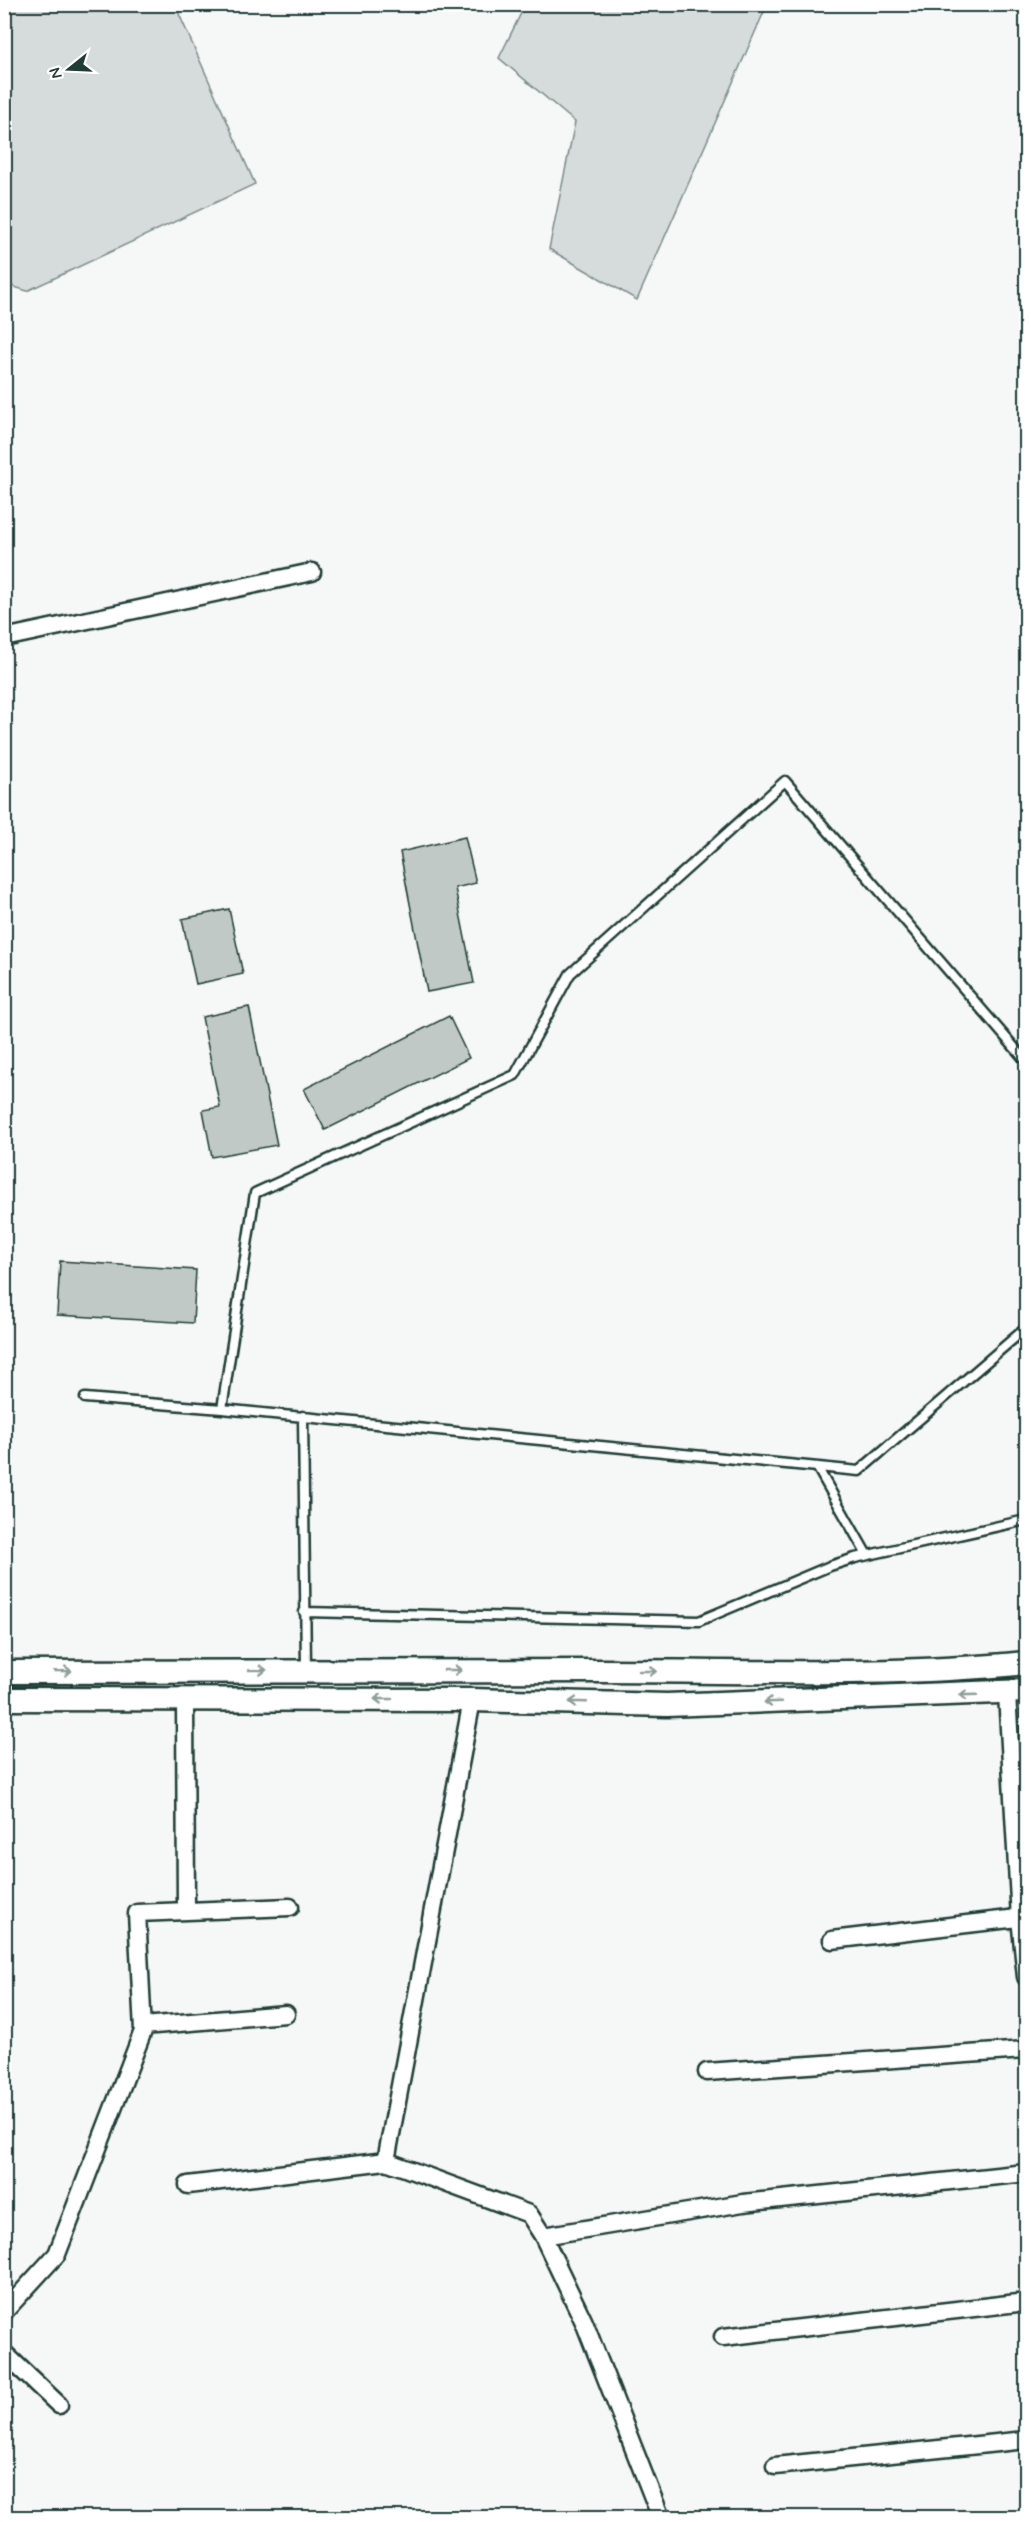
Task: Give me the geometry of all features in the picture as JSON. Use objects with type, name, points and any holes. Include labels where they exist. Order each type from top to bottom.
[{"type":"main road","points":[[4,1672],[306,1669],[760,1671],[960,1668],[1026,1663]]},
{"type":"main road","points":[[4,1699],[472,1700],[668,1705],[1017,1693]]},
{"type":"street","points":[[4,639],[312,572]]},
{"type":"street","points":[[1017,1693],[1026,1977]]},
{"type":"street","points":[[185,1698],[186,1911]]},
{"type":"street","points":[[386,2161],[472,1700]]},
{"type":"street","points":[[4,2312],[57,2254],[143,2031],[137,1913],[290,1907]]},
{"type":"street","points":[[832,1940],[1023,1918]]},
{"type":"street","points":[[143,2026],[286,2014]]},
{"type":"street","points":[[707,2073],[1026,2050]]},
{"type":"street","points":[[188,2185],[386,2161],[529,2214],[543,2236],[584,2322],[661,2517]]},
{"type":"street","points":[[543,2236],[743,2203],[1026,2173]]},
{"type":"street","points":[[723,2337],[1026,2302]]},
{"type":"street","points":[[4,2353],[59,2405]]},
{"type":"street","points":[[775,2466],[1026,2439]]},
{"type":"lane","points":[[222,1409],[255,1193],[514,1075],[570,974],[785,780],[1026,1061]]},
{"type":"lane","points":[[85,1398],[303,1416],[859,1471],[1026,1328]]},
{"type":"lane","points":[[303,1416],[306,1669]]},
{"type":"lane","points":[[818,1467],[867,1555]]},
{"type":"lane","points":[[304,1612],[699,1621],[830,1566],[867,1555],[1026,1520]]},
{"type":"shaded area","points":[[5,4],[175,5],[255,184],[27,291],[5,284]]},
{"type":"shaded area","points":[[525,5],[767,5],[637,300],[549,249],[575,122],[499,58]]},
{"type":"building","points":[[465,837],[476,883],[455,888],[474,983],[427,992],[400,852]]},
{"type":"building","points":[[229,909],[243,974],[196,984],[182,919]]},
{"type":"building","points":[[249,1007],[277,1145],[212,1157],[203,1110],[220,1107],[202,1017]]},
{"type":"building","points":[[449,1016],[469,1058],[325,1130],[304,1089]]},
{"type":"building","points":[[60,1261],[196,1270],[193,1323],[57,1315]]}]
